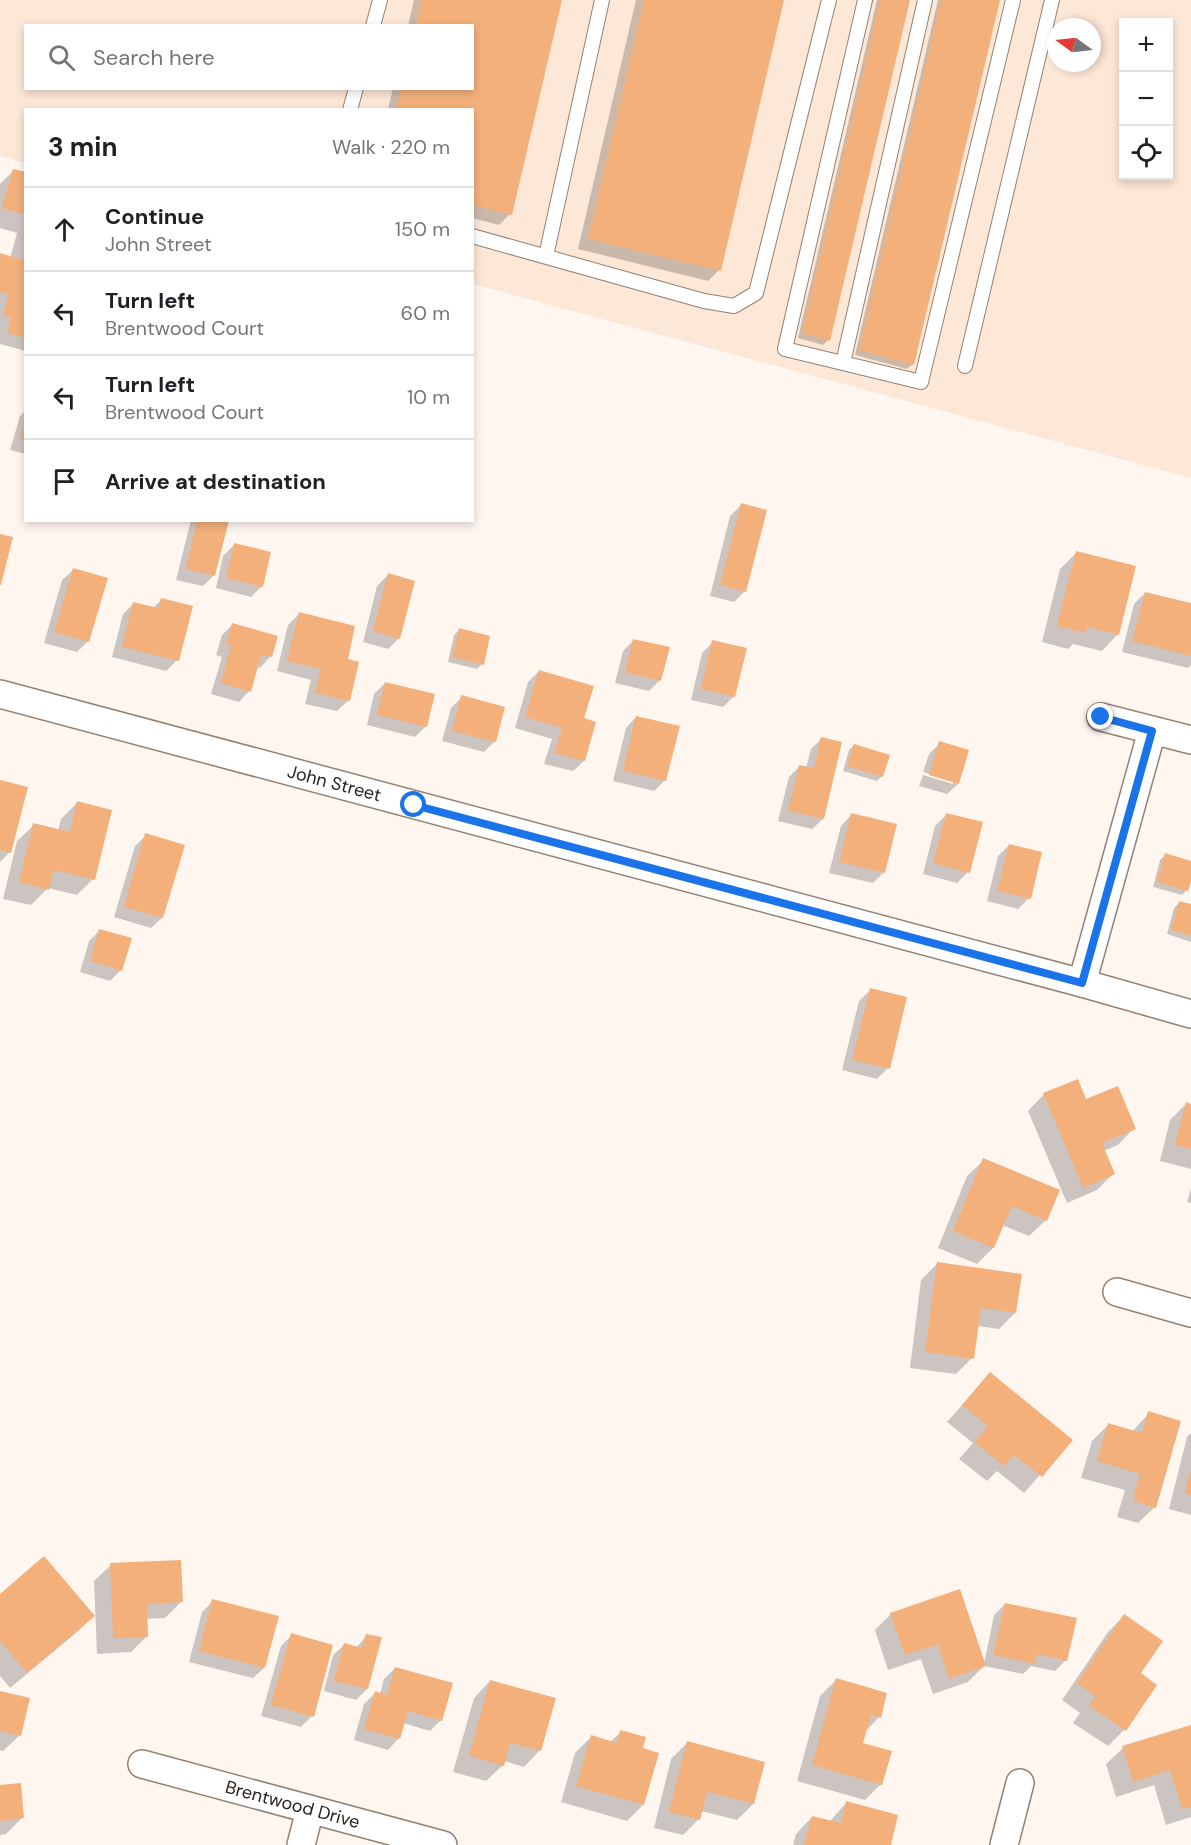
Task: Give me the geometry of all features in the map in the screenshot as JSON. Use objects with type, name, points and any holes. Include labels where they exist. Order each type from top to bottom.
[{"type":"street","name":"John Street","points":[[0,694],[1191,1014]]},
{"type":"street","points":[[1101,717],[1191,740]]},
{"type":"street","points":[[1082,983],[1152,731]]},
{"type":"street","points":[[1117,1292],[1191,1313]]},
{"type":"street","name":"Brentwood Drive","points":[[142,1764],[443,1845]]},
{"type":"street","points":[[1004,1845],[1020,1783]]},
{"type":"street","points":[[301,1845],[310,1810]]},
{"type":"lane","points":[[374,24],[380,0]]},
{"type":"lane","points":[[546,256],[602,0]]},
{"type":"lane","points":[[474,237],[704,301],[734,306],[756,293],[829,0]]},
{"type":"lane","points":[[865,0],[785,350],[921,382],[1013,0]]},
{"type":"lane","points":[[843,363],[925,0]]},
{"type":"lane","points":[[965,366],[1052,0]]},
{"type":"lane","points":[[351,108],[355,90]]},
{"type":"shaded area","points":[[0,0],[1191,0],[1191,478],[474,284],[474,108],[24,108],[24,163],[0,156]]},
{"type":"building","points":[[421,0],[562,0],[512,215],[474,206],[474,108],[396,108],[401,90],[474,90],[474,24],[416,24]]},
{"type":"building","points":[[644,0],[784,0],[721,271],[588,239]]},
{"type":"building","points":[[880,0],[910,0],[830,341],[802,333]]},
{"type":"building","points":[[941,0],[1000,0],[914,365],[859,350]]},
{"type":"building","points":[[13,169],[24,172],[24,214],[2,208]]},
{"type":"building","points":[[0,253],[24,260],[24,337],[7,333],[11,318],[3,315],[9,294],[0,292]]},
{"type":"building","points":[[24,425],[24,440],[20,439]]},
{"type":"building","points":[[741,503],[767,510],[746,592],[720,585]]},
{"type":"building","points":[[197,522],[228,522],[215,576],[186,569]]},
{"type":"building","points":[[0,534],[13,537],[1,585],[0,585]]},
{"type":"building","points":[[234,543],[271,552],[263,587],[226,578]]},
{"type":"building","points":[[1076,551],[1136,566],[1119,635],[1087,627],[1086,633],[1057,626]]},
{"type":"building","points":[[73,568],[108,578],[89,642],[54,632]]},
{"type":"building","points":[[388,573],[415,581],[400,639],[373,631]]},
{"type":"building","points":[[1145,592],[1191,603],[1191,656],[1132,641]]},
{"type":"building","points":[[161,598],[193,606],[179,661],[122,647],[133,602],[158,608]]},
{"type":"building","points":[[299,612],[355,626],[348,659],[359,662],[350,701],[315,693],[321,669],[287,661]]},
{"type":"building","points":[[232,623],[278,636],[272,657],[261,655],[251,692],[221,683],[231,646],[226,645]]},
{"type":"building","points":[[459,628],[490,636],[484,665],[452,657]]},
{"type":"building","points":[[633,639],[670,647],[661,681],[625,672]]},
{"type":"building","points":[[712,640],[747,648],[735,697],[701,689]]},
{"type":"building","points":[[539,670],[594,686],[584,718],[596,722],[585,761],[554,753],[562,728],[525,717]]},
{"type":"building","points":[[385,682],[435,694],[427,727],[377,715]]},
{"type":"building","points":[[461,695],[505,707],[496,742],[452,731]]},
{"type":"building","points":[[636,716],[680,726],[666,781],[623,771]]},
{"type":"building","points":[[821,737],[842,742],[824,819],[788,811],[799,765],[814,768]]},
{"type":"building","points":[[939,741],[969,750],[959,784],[929,775]]},
{"type":"building","points":[[854,744],[890,755],[883,777],[847,766]]},
{"type":"building","points":[[0,780],[28,787],[11,853],[0,850]]},
{"type":"building","points":[[77,801],[112,810],[95,880],[54,870],[49,890],[19,882],[33,823],[70,832]]},
{"type":"building","points":[[851,813],[897,824],[885,873],[839,862]]},
{"type":"building","points":[[946,813],[983,822],[970,873],[933,863]]},
{"type":"building","points":[[145,833],[185,845],[163,918],[124,907]]},
{"type":"building","points":[[1009,844],[1042,852],[1031,899],[997,891]]},
{"type":"building","points":[[1165,853],[1191,861],[1191,882],[1188,891],[1157,882]]},
{"type":"building","points":[[1179,901],[1191,904],[1191,935],[1171,930]]},
{"type":"building","points":[[99,929],[132,938],[122,971],[90,961]]},
{"type":"building","points":[[870,988],[907,997],[890,1069],[852,1060]]},
{"type":"building","points":[[1078,1079],[1086,1099],[1118,1086],[1136,1129],[1102,1143],[1115,1174],[1083,1188],[1043,1093]]},
{"type":"building","points":[[1186,1102],[1191,1104],[1191,1149],[1175,1145]]},
{"type":"building","points":[[983,1158],[1060,1190],[1047,1221],[1012,1206],[994,1248],[953,1231]]},
{"type":"building","points":[[937,1262],[1022,1274],[1016,1313],[981,1308],[974,1359],[925,1352]]},
{"type":"building","points":[[990,1372],[1073,1440],[1042,1477],[1014,1455],[1004,1466],[974,1442],[988,1426],[962,1405]]},
{"type":"building","points":[[1148,1411],[1181,1421],[1156,1508],[1133,1501],[1140,1474],[1097,1461],[1108,1423],[1142,1433]]},
{"type":"building","points":[[1191,1471],[1191,1495],[1185,1493]]},
{"type":"building","points":[[44,1556],[95,1616],[27,1673],[0,1641],[0,1594]]},
{"type":"building","points":[[181,1560],[183,1602],[147,1604],[148,1637],[113,1638],[110,1563]]},
{"type":"building","points":[[960,1589],[986,1666],[949,1679],[938,1644],[905,1655],[890,1613]]},
{"type":"building","points":[[212,1599],[279,1616],[265,1668],[199,1651]]},
{"type":"building","points":[[1005,1603],[1077,1618],[1067,1661],[1037,1654],[1035,1664],[993,1655]]},
{"type":"building","points":[[1124,1614],[1163,1641],[1141,1673],[1157,1685],[1126,1731],[1089,1706],[1095,1696],[1077,1683]]},
{"type":"building","points":[[291,1633],[333,1645],[314,1717],[271,1705]]},
{"type":"building","points":[[366,1634],[382,1637],[368,1689],[334,1681],[344,1643],[362,1648]]},
{"type":"building","points":[[395,1667],[453,1683],[442,1721],[408,1711],[400,1739],[364,1729],[375,1691],[387,1695]]},
{"type":"building","points":[[836,1678],[887,1693],[881,1718],[871,1715],[863,1743],[892,1751],[882,1785],[812,1765]]},
{"type":"building","points":[[490,1680],[556,1698],[541,1751],[510,1743],[504,1766],[469,1756]]},
{"type":"building","points":[[0,1691],[30,1698],[21,1736],[0,1731]]},
{"type":"building","points":[[1191,1725],[1191,1807],[1182,1809],[1170,1770],[1133,1782],[1122,1746]]},
{"type":"building","points":[[620,1730],[646,1737],[643,1748],[659,1753],[644,1805],[576,1786],[591,1735],[617,1743]]},
{"type":"building","points":[[687,1741],[765,1762],[754,1804],[707,1792],[700,1820],[669,1812]]},
{"type":"building","points":[[21,1783],[24,1818],[0,1821],[0,1785]]},
{"type":"building","points":[[846,1801],[898,1815],[891,1845],[804,1845],[812,1816],[841,1823]]},
{"type":"route","points":[[414,805],[1082,983],[1152,731],[1101,717]]}]
